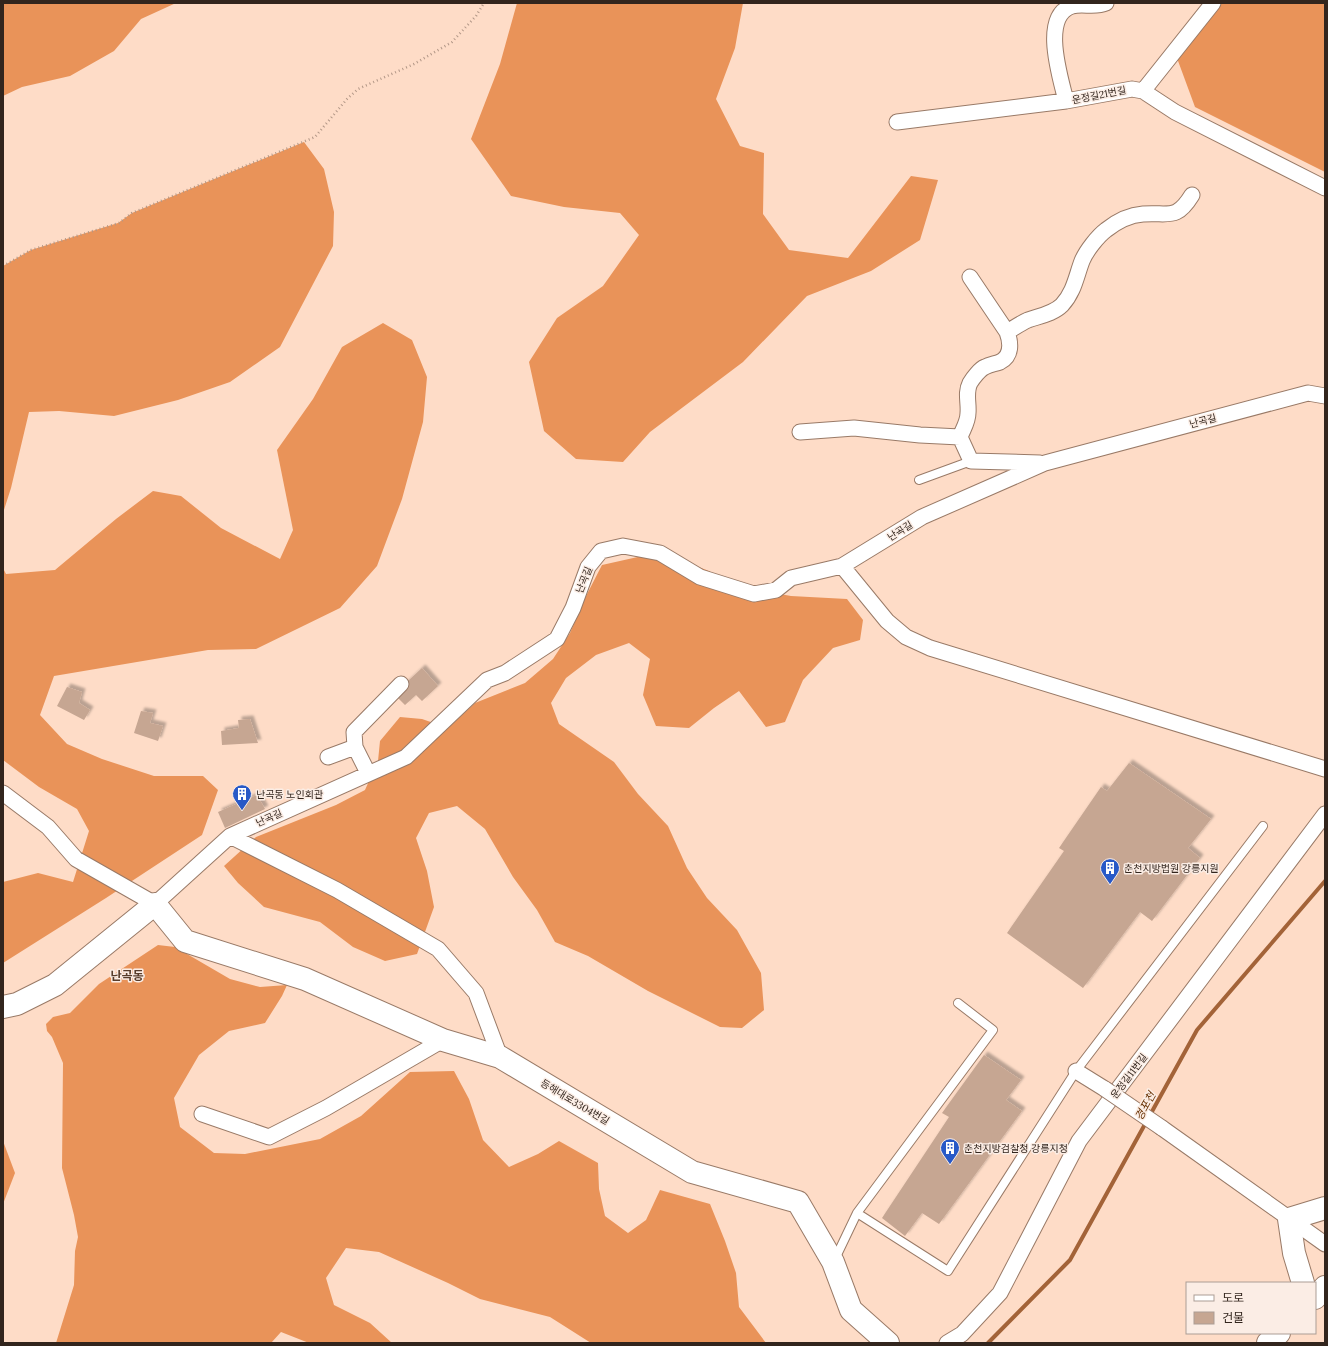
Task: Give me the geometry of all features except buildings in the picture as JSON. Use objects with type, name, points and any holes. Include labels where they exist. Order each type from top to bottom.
[{"type":"main road","name":"난곡길","points":[[3,1007],[17,1004],[55,985],[155,904]]},
{"type":"main road","name":"동해대로3304번길","points":[[155,904],[185,941],[305,979],[443,1040],[500,1057],[692,1172],[798,1202],[833,1262],[851,1310],[888,1343]]},
{"type":"main road","points":[[1303,1282],[1294,1252],[1289,1218],[1325,1208]]},
{"type":"main road","points":[[1316,1297],[1325,1286]]},
{"type":"main road","points":[[1268,1343],[1278,1334]]},
{"type":"street","points":[[1066,101],[1054,44],[1054,32],[1058,20],[1064,11],[1071,6],[1081,4],[1095,6],[1106,3]]},
{"type":"street","points":[[1213,3],[1143,91],[1175,112],[1325,188]]},
{"type":"street","name":"운정길21번길","points":[[898,122],[1066,101],[1132,89],[1143,91]]},
{"type":"street","points":[[1007,332],[1018,325],[1041,316],[1060,306],[1069,296],[1076,281],[1082,260],[1090,247],[1106,230],[1126,218],[1142,214],[1168,215],[1178,212],[1186,205],[1192,195]]},
{"type":"street","points":[[970,277],[1007,332],[1010,340],[1010,351],[1007,358],[984,367],[971,382],[967,391],[968,413],[966,424],[960,437],[971,461],[1045,463]]},
{"type":"street","name":"난곡길","points":[[155,904],[230,836],[406,756],[487,680],[505,673],[557,639],[573,608],[588,567],[601,551],[623,546],[660,553],[700,577],[754,594],[776,590],[791,578],[842,566],[922,517],[1045,463],[1308,393],[1325,396]]},
{"type":"street","points":[[800,432],[854,428],[920,435],[960,437]]},
{"type":"street","points":[[842,566],[887,621],[906,637],[930,648],[1325,770]]},
{"type":"street","points":[[368,773],[355,747],[354,732],[401,684]]},
{"type":"street","points":[[328,757],[355,747]]},
{"type":"street","points":[[3,793],[48,827],[76,859],[155,904]]},
{"type":"street","name":"운정길11번길","points":[[947,1343],[962,1334],[1000,1293],[1079,1142],[1325,814]]},
{"type":"street","points":[[230,836],[337,890],[438,949],[476,993],[500,1057]]},
{"type":"street","points":[[202,1114],[269,1137],[326,1108],[443,1040]]},
{"type":"street","points":[[1076,1071],[1162,1128],[1325,1244]]},
{"type":"lane","points":[[919,480],[971,461]]},
{"type":"lane","points":[[857,1213],[948,1271],[1076,1071],[1263,826]]},
{"type":"lane","points":[[833,1262],[857,1213],[993,1030],[958,1003]]},
{"type":"path","points":[[3,266],[31,250],[118,223],[132,213],[315,137],[347,99],[358,89],[414,64],[452,42],[476,16],[484,3]]},
{"type":"shaded area","points":[[3,3],[176,3],[141,19],[114,51],[70,76],[22,87],[3,96]]},
{"type":"shaded area","points":[[517,3],[743,3],[735,48],[716,99],[740,146],[764,153],[763,214],[789,250],[848,258],[911,176],[938,180],[920,240],[871,271],[807,296],[743,362],[650,432],[623,462],[576,459],[544,431],[529,362],[557,318],[603,286],[639,235],[620,213],[564,207],[511,196],[471,139],[500,64]]},
{"type":"shaded area","points":[[1205,3],[1325,3],[1325,172],[1195,107],[1174,50]]},
{"type":"shaded area","points":[[304,142],[324,169],[334,212],[333,246],[280,347],[230,382],[178,400],[114,416],[59,411],[29,412],[11,488],[3,513],[3,266],[31,250],[118,223],[132,213]]},
{"type":"shaded area","points":[[383,323],[412,340],[427,377],[423,422],[402,499],[377,566],[340,608],[256,649],[208,650],[54,676],[40,715],[67,744],[102,759],[154,776],[203,776],[218,790],[202,835],[3,963],[3,882],[38,873],[73,882],[89,831],[77,809],[39,787],[3,760],[3,568],[6,574],[55,570],[116,519],[153,491],[181,496],[221,528],[280,559],[293,530],[277,450],[313,399],[342,347]]},
{"type":"shaded area","points":[[660,552],[709,571],[730,585],[791,596],[847,599],[863,620],[860,640],[833,648],[803,680],[785,722],[766,727],[739,691],[714,708],[689,728],[656,726],[643,695],[650,659],[629,643],[596,655],[566,678],[551,703],[559,724],[614,762],[638,794],[668,826],[687,868],[707,898],[737,930],[761,973],[764,1010],[742,1028],[720,1027],[648,991],[588,956],[555,942],[537,910],[513,877],[485,829],[457,806],[429,813],[416,838],[427,871],[434,907],[417,954],[385,961],[353,947],[320,922],[264,907],[238,883],[224,866],[256,837],[336,805],[365,790],[378,761],[380,741],[400,717],[422,719],[448,728],[475,703],[525,683],[553,659],[570,633],[585,598],[602,565]]},
{"type":"shaded area","points":[[158,945],[175,947],[230,979],[260,987],[287,985],[265,1023],[229,1031],[199,1055],[174,1098],[180,1127],[214,1153],[245,1154],[320,1139],[361,1116],[410,1072],[454,1071],[469,1099],[483,1140],[509,1167],[538,1154],[559,1141],[598,1163],[599,1189],[605,1216],[628,1233],[646,1220],[660,1190],[710,1204],[736,1273],[739,1307],[766,1343],[591,1343],[550,1317],[480,1299],[379,1252],[346,1248],[326,1278],[334,1305],[370,1323],[392,1343],[309,1343],[281,1332],[271,1343],[56,1343],[74,1285],[75,1251],[78,1237],[62,1168],[63,1063],[52,1037],[47,1031],[46,1024],[53,1017],[70,1013],[99,984]]},
{"type":"shaded area","points":[[3,1141],[15,1173],[3,1204]]},
{"type":"waterway","name":"경포천","points":[[988,1343],[1070,1260],[1197,1030],[1325,881]]},
{"type":"place","name":"난곡동 노인회관","points":[[242,811]]},
{"type":"place","name":"춘천지방법원 강릉지원","points":[[1110,885]]},
{"type":"place","name":"춘천지방검찰청 강릉지청","points":[[950,1165]]},
{"type":"district","name":"난곡동","points":[[127,975]]}]
